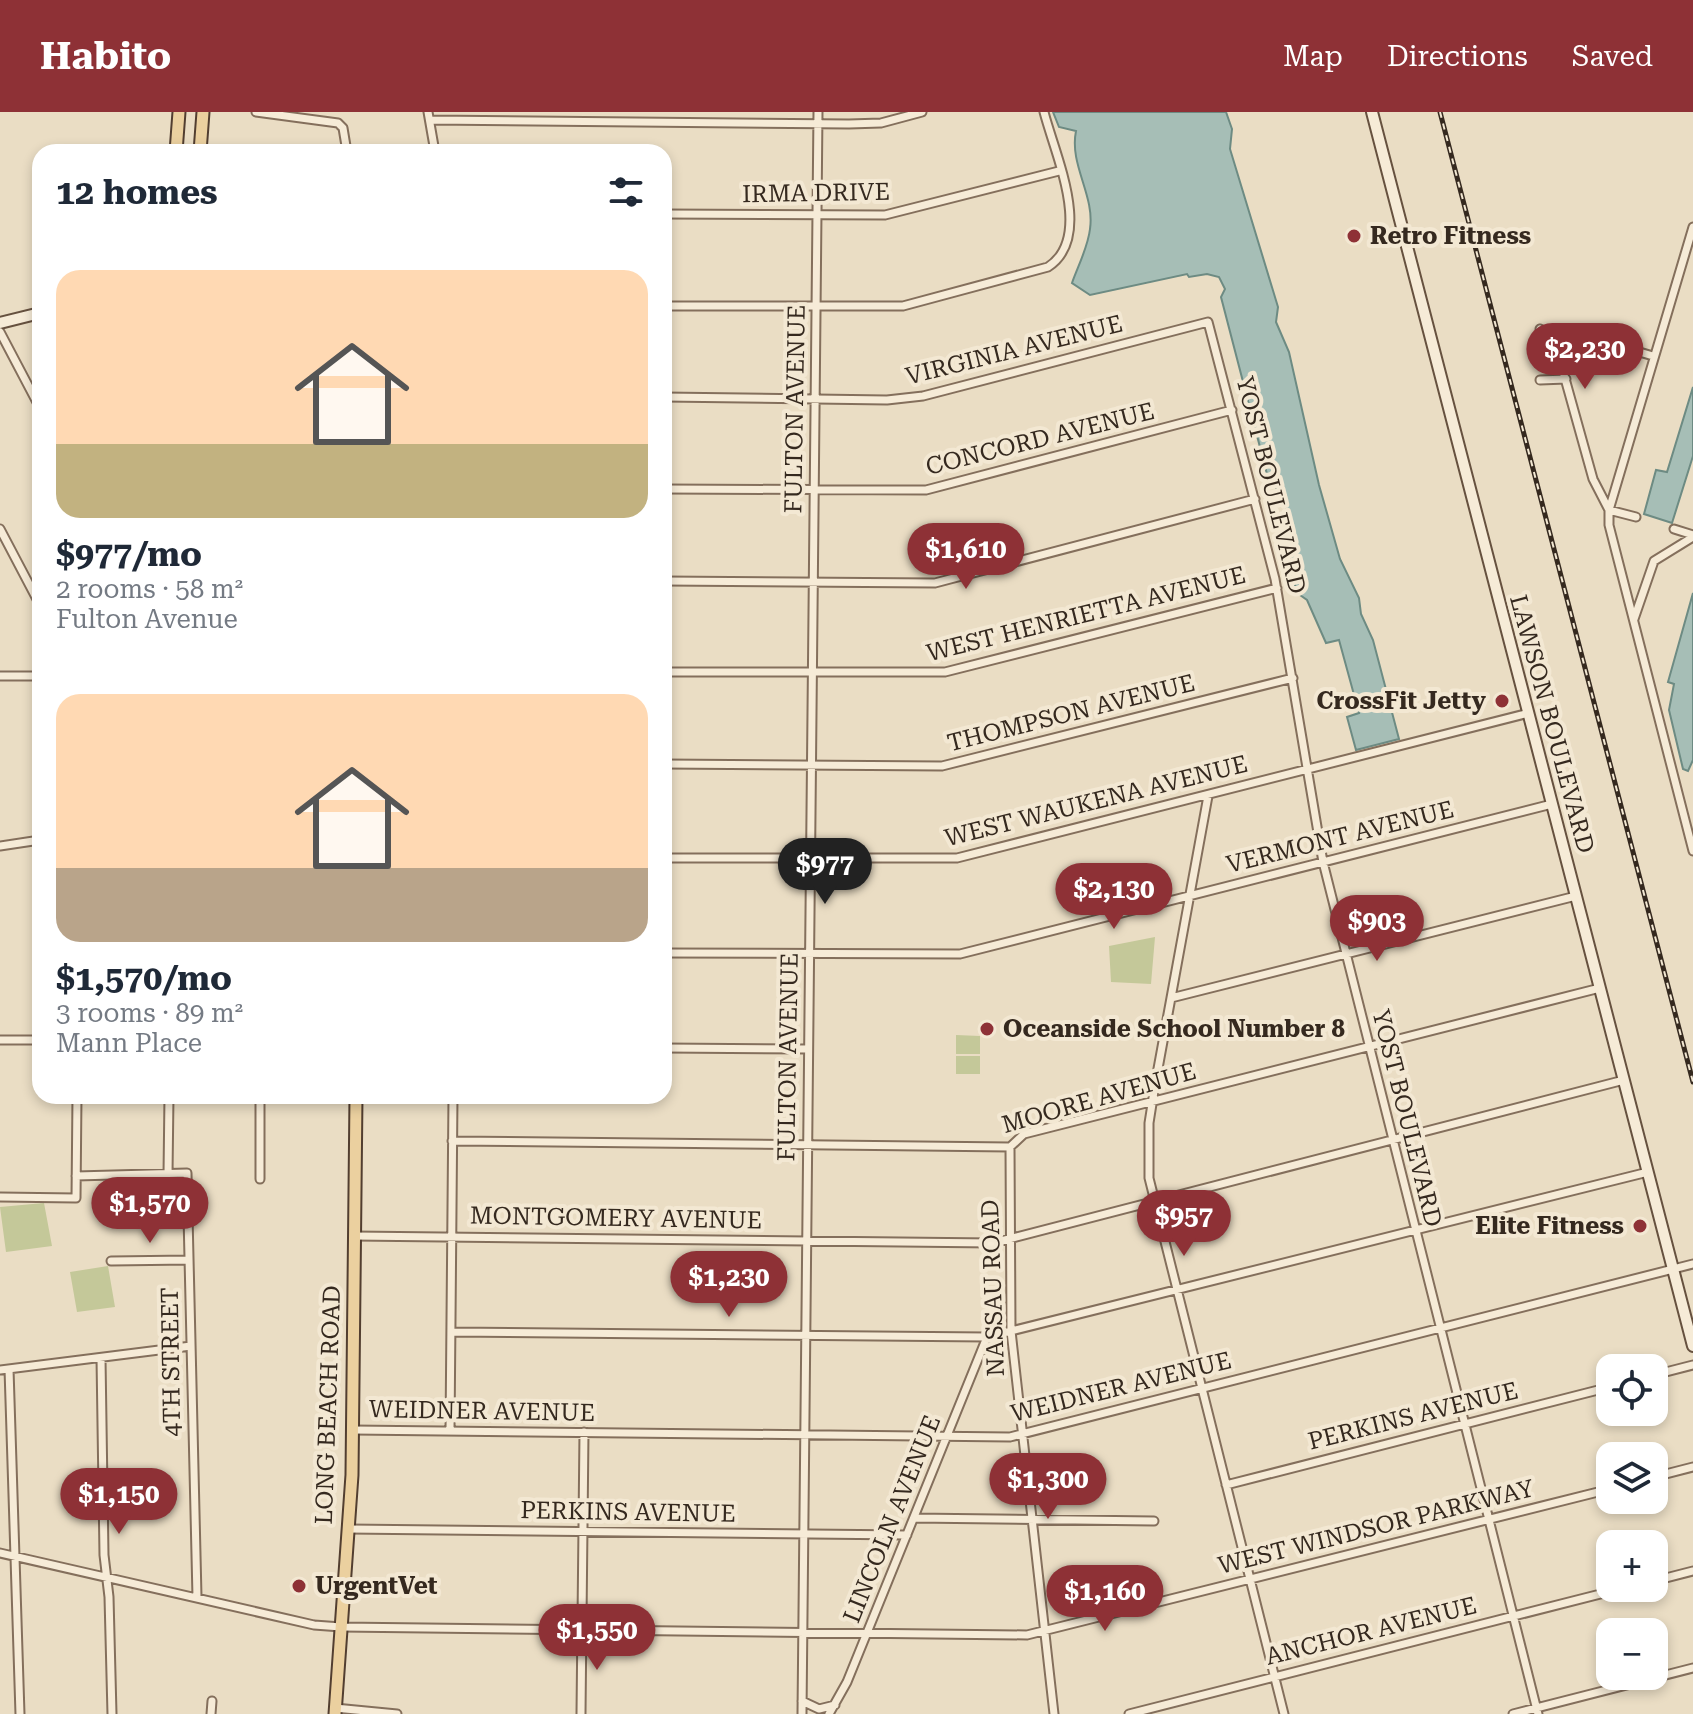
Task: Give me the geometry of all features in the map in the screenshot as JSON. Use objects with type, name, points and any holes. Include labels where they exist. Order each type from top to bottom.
[{"type":"main road","points":[[176,144],[179,112]]},
{"type":"main road","points":[[201,144],[203,112]]},
{"type":"main road","name":"LAWSON BOULEVARD","points":[[1372,112],[1693,1346]]},
{"type":"main road","points":[[0,323],[32,315]]},
{"type":"main road","name":"LONG BEACH ROAD","points":[[335,1711],[353,1430],[356,1104]]},
{"type":"street","points":[[256,112],[338,123],[343,128],[346,144]]},
{"type":"street","name":"FULTON AVENUE","points":[[802,1714],[818,112]]},
{"type":"street","points":[[434,144],[429,116],[818,124],[881,123],[922,112]]},
{"type":"street","points":[[672,306],[903,306],[1031,273],[1058,260],[1072,229],[1044,112]]},
{"type":"street","name":"IRMA DRIVE","points":[[672,214],[894,214],[1059,171]]},
{"type":"street","points":[[1693,227],[1609,510],[1609,525],[1693,851]]},
{"type":"street","name":"YOST BOULEVARD","points":[[1180,329],[1208,322],[1255,499],[1277,588],[1323,862],[1537,1711]]},
{"type":"street","name":"VIRGINIA AVENUE","points":[[672,397],[815,399],[923,396],[1180,329]]},
{"type":"street","points":[[1540,329],[1554,339],[1593,479],[1609,510],[1636,517]]},
{"type":"street","points":[[0,332],[32,393]]},
{"type":"street","points":[[1619,346],[1653,356]]},
{"type":"street","points":[[1540,380],[1566,379]]},
{"type":"street","name":"CONCORD AVENUE","points":[[672,489],[926,490],[1232,410]]},
{"type":"street","points":[[672,581],[935,583],[1255,499]]},
{"type":"street","points":[[0,529],[32,590]]},
{"type":"street","points":[[1674,529],[1693,536]]},
{"type":"street","points":[[1633,621],[1654,561],[1693,536]]},
{"type":"street","name":"WEST HENRIETTA AVENUE","points":[[672,672],[945,672],[1277,588]]},
{"type":"street","points":[[0,676],[32,676]]},
{"type":"street","name":"THOMPSON AVENUE","points":[[672,764],[954,764],[1293,678]]},
{"type":"street","name":"WEST WAUKENA AVENUE","points":[[672,858],[957,858],[1529,713]]},
{"type":"street","points":[[1208,796],[1153,1102],[1148,1151],[1154,1200],[1284,1714]]},
{"type":"street","name":"VERMONT AVENUE","points":[[672,953],[960,954],[1552,804]]},
{"type":"street","points":[[0,846],[32,841]]},
{"type":"street","points":[[1171,998],[1576,896]]},
{"type":"street","name":"MOORE AVENUE","points":[[452,1141],[1010,1147],[1024,1134],[1600,988]]},
{"type":"street","points":[[0,1040],[32,1040]]},
{"type":"street","points":[[672,1048],[808,1049]]},
{"type":"street","name":"MONTGOMERY AVENUE","points":[[354,1236],[993,1243],[1624,1080]]},
{"type":"street","points":[[0,1197],[76,1198],[77,1104]]},
{"type":"street","points":[[76,1176],[168,1174],[169,1104]]},
{"type":"street","points":[[260,1104],[260,1179]]},
{"type":"street","points":[[450,1431],[453,1104]]},
{"type":"street","name":"NASSAU ROAD","points":[[1010,1147],[1011,1331],[1054,1714]]},
{"type":"street","points":[[451,1332],[987,1337],[1648,1172]]},
{"type":"street","name":"4TH STREET","points":[[168,1174],[187,1173],[197,1597]]},
{"type":"street","points":[[111,1261],[189,1260]]},
{"type":"street","name":"WEIDNER AVENUE","points":[[353,1430],[947,1436],[1023,1434],[1693,1264]]},
{"type":"street","name":"LINCOLN AVENUE","points":[[829,1714],[867,1634],[987,1337]]},
{"type":"street","points":[[20,1714],[4,1370],[191,1346]]},
{"type":"street","points":[[101,1358],[112,1714],[121,1714]]},
{"type":"street","points":[[1668,1371],[1693,1365]]},
{"type":"street","name":"PERKINS AVENUE","points":[[1226,1485],[1596,1391]]},
{"type":"street","points":[[581,1714],[584,1432]]},
{"type":"street","points":[[1668,1473],[1693,1467]]},
{"type":"street","name":"WEST WINDSOR PARKWAY","points":[[0,1553],[314,1625],[867,1634],[1045,1632],[1596,1493]]},
{"type":"street","points":[[914,1518],[1154,1521]]},
{"type":"street","name":"PERKINS AVENUE","points":[[348,1529],[907,1535]]},
{"type":"street","points":[[1668,1577],[1693,1571]]},
{"type":"street","name":"ANCHOR AVENUE","points":[[1129,1714],[1596,1595]]},
{"type":"street","points":[[1513,1714],[1537,1711],[1693,1668]]},
{"type":"street","points":[[211,1714],[212,1701]]},
{"type":"street","points":[[802,1701],[819,1709],[835,1705]]},
{"type":"street","points":[[335,1711],[397,1714]]},
{"type":"green space","points":[[1155,937],[1151,984],[1111,982],[1109,946]]},
{"type":"green space","points":[[956,1035],[980,1036],[980,1054],[956,1054]]},
{"type":"green space","points":[[956,1056],[980,1056],[980,1074],[956,1074]]},
{"type":"green space","points":[[44,1203],[52,1246],[6,1252],[0,1207]]},
{"type":"green space","points":[[108,1266],[115,1307],[77,1312],[70,1272]]},
{"type":"water","points":[[1053,112],[1226,112],[1232,129],[1230,149],[1278,307],[1276,322],[1289,352],[1319,485],[1340,559],[1359,598],[1361,614],[1373,640],[1399,739],[1356,750],[1347,717],[1359,713],[1339,640],[1326,643],[1307,600],[1297,593],[1290,566],[1293,532],[1283,498],[1267,474],[1221,297],[1225,289],[1219,277],[1207,274],[1189,277],[1187,274],[1090,295],[1072,283],[1087,243],[1091,216],[1076,156],[1076,131],[1059,127]]},
{"type":"water","points":[[1693,387],[1693,456],[1672,523],[1644,514],[1656,470],[1667,472]]},
{"type":"water","points":[[1693,593],[1693,760],[1688,771],[1683,769],[1669,710],[1674,684],[1668,682]]},
{"type":"railway","points":[[1440,112],[1693,1082]]},
{"type":"place","name":"Retro Fitness","points":[[1354,236]]},
{"type":"place","name":"CrossFit Jetty","points":[[1502,701]]},
{"type":"place","name":"Oceanside School Number 8","points":[[987,1029]]},
{"type":"place","name":"Elite Fitness","points":[[1640,1226]]},
{"type":"place","name":"UrgentVet","points":[[299,1586]]}]
